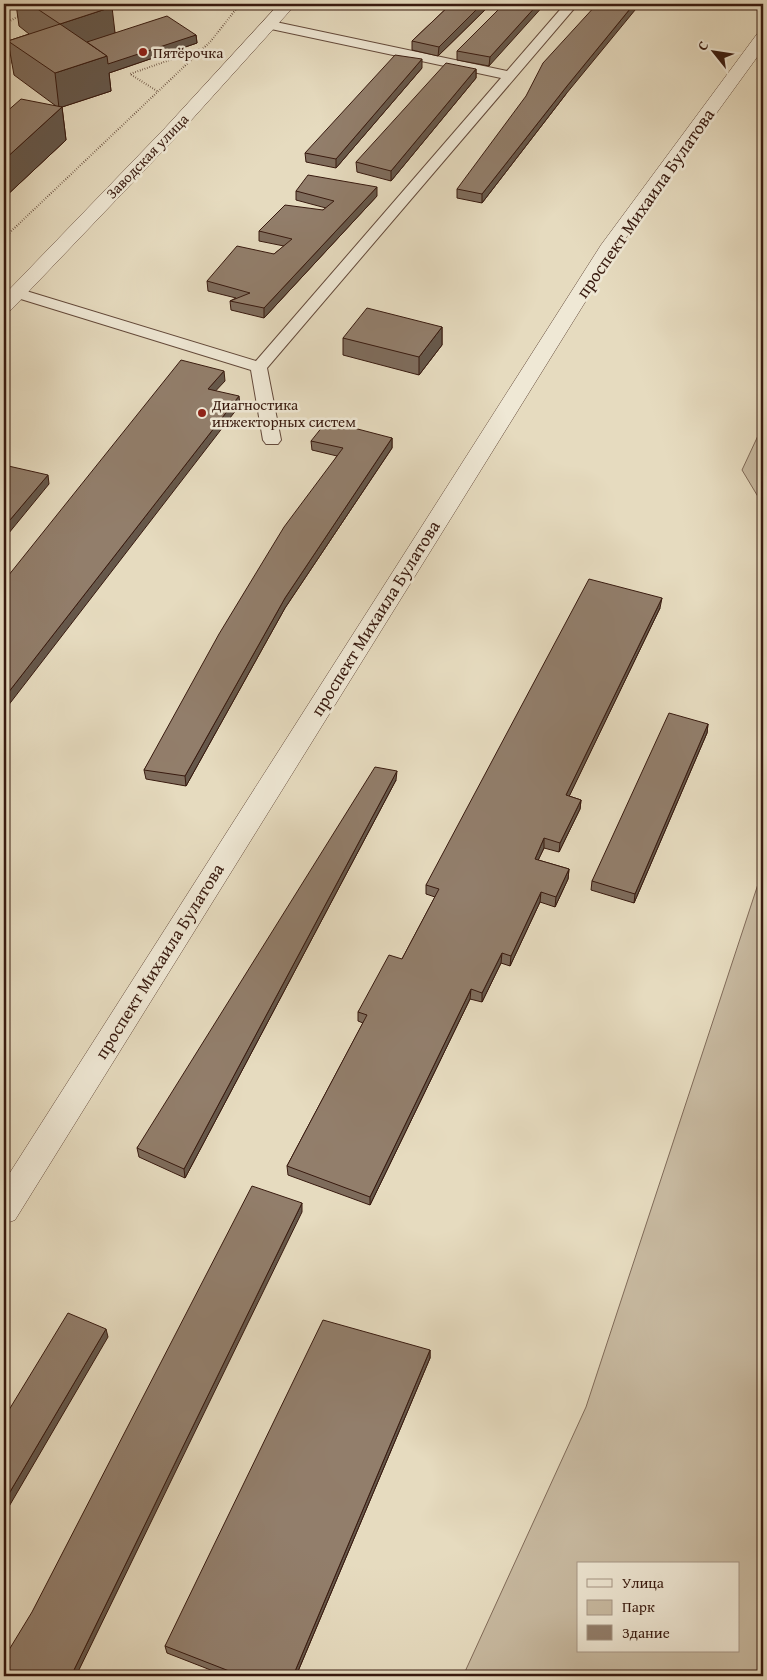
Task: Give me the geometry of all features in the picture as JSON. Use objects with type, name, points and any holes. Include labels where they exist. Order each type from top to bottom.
[{"type":"street","name":"Заводская улица","points":[[10,299],[271,25],[288,4]]},
{"type":"street","name":"проспект Михаила Булатова","points":[[4,1210],[611,245],[763,38]]},
{"type":"lane","points":[[259,367],[572,4]]},
{"type":"lane","points":[[271,25],[511,76]]},
{"type":"lane","points":[[10,299],[259,367]]},
{"type":"lane","points":[[259,367],[272,440]]},
{"type":"path","points":[[4,238],[203,49],[240,4]]},
{"type":"path","points":[[4,24],[23,14]]},
{"type":"path","points":[[157,92],[130,74],[203,49]]},
{"type":"path","points":[[4,65],[20,60]]},
{"type":"green space","points":[[763,425],[763,505],[742,470]]},
{"type":"green space","points":[[763,869],[763,1676],[463,1676],[586,1407]]},
{"type":"building","points":[[30,4],[107,4],[112,7],[60,24]]},
{"type":"building","points":[[451,4],[482,4],[439,47],[412,41]]},
{"type":"building","points":[[504,4],[538,4],[490,57],[457,51]]},
{"type":"building","points":[[597,4],[634,4],[482,194],[457,189],[526,96],[543,63]]},
{"type":"building","points":[[167,16],[196,35],[108,64],[107,56],[87,42]]},
{"type":"building","points":[[60,24],[107,56],[55,73],[8,41]]},
{"type":"building","points":[[395,55],[422,59],[336,159],[305,153]]},
{"type":"building","points":[[446,63],[476,69],[391,171],[356,162]]},
{"type":"building","points":[[21,99],[62,107],[4,160],[4,114]]},
{"type":"building","points":[[308,175],[377,187],[264,308],[230,301],[250,293],[207,281],[237,246],[274,254],[292,239],[259,231],[285,205],[323,210],[334,201],[296,191]]},
{"type":"building","points":[[367,308],[442,327],[419,357],[343,338]]},
{"type":"building","points":[[181,360],[224,371],[208,389],[239,396],[4,698],[4,581]]},
{"type":"building","points":[[327,421],[392,438],[285,598],[185,776],[144,770],[219,634],[284,527],[343,448],[311,441]]},
{"type":"building","points":[[4,465],[48,475],[4,527]]},
{"type":"building","points":[[589,579],[662,598],[566,795],[581,800],[560,843],[544,838],[535,859],[569,869],[556,897],[541,892],[511,956],[502,953],[482,993],[471,989],[370,1197],[287,1166],[367,1015],[358,1012],[389,955],[402,959],[439,889],[426,885]]},
{"type":"building","points":[[669,713],[708,724],[635,894],[592,881]]},
{"type":"building","points":[[375,767],[397,771],[184,1169],[137,1148]]},
{"type":"building","points":[[252,1186],[302,1203],[71,1676],[4,1676],[4,1658],[32,1612]]},
{"type":"building","points":[[68,1313],[106,1329],[4,1502],[4,1418]]},
{"type":"building","points":[[323,1320],[430,1350],[293,1676],[242,1676],[165,1646]]},
{"type":"place","name":"Пятёрочка","points":[[143,52]]},
{"type":"place","name":"Диагностика инжекторных систем","points":[[202,413]]}]
